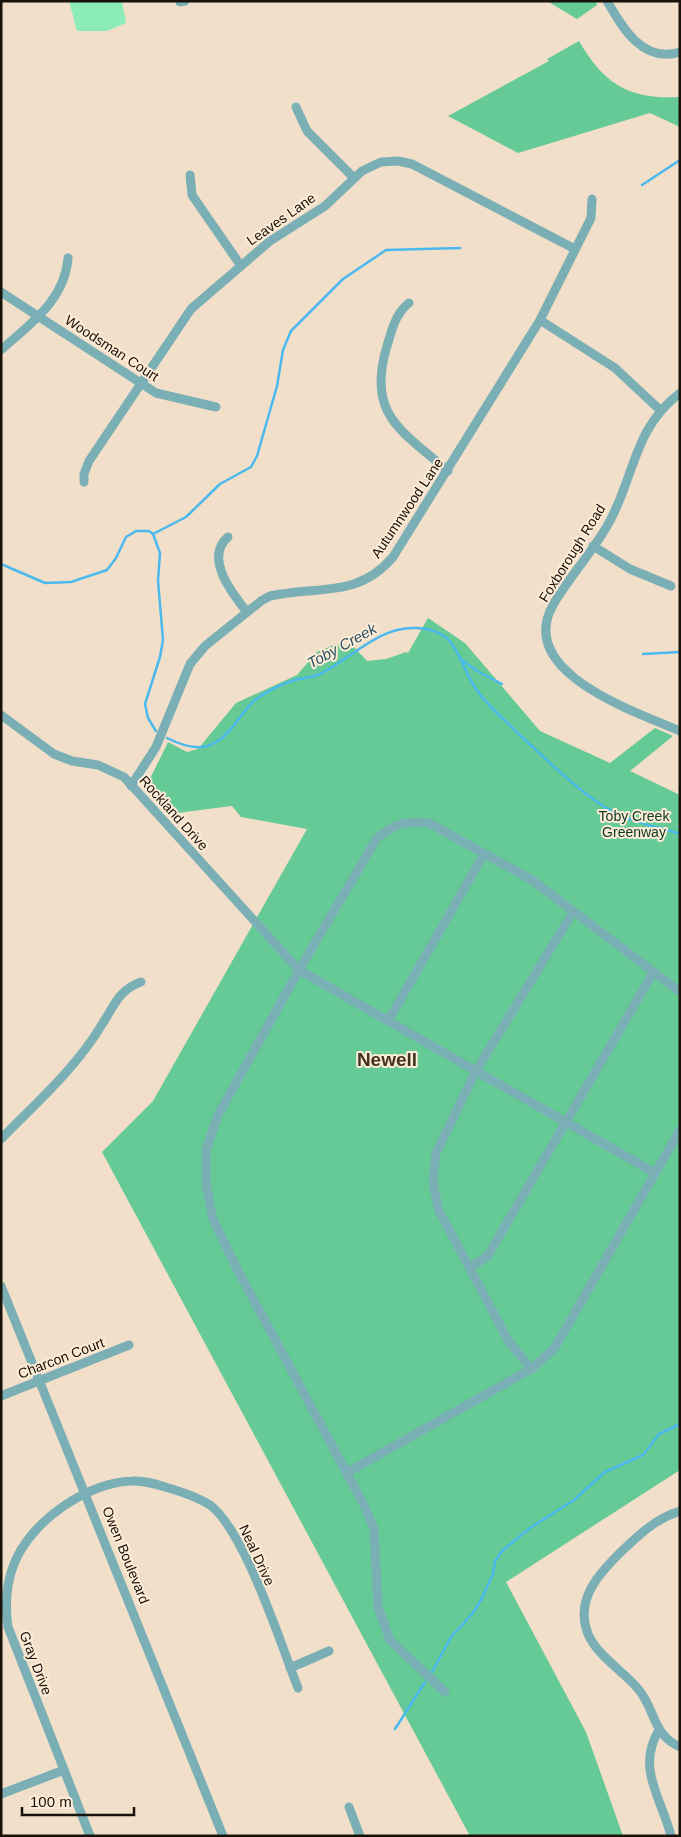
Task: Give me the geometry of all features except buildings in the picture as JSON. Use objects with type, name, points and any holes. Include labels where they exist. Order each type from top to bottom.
[{"type":"street","points":[[607,1],[626,33],[640,46],[658,53],[680,52]]},
{"type":"street","points":[[296,107],[307,131],[354,178]]},
{"type":"street","name":"Leaves Lane","points":[[84,482],[86,466],[191,309],[280,234],[325,206],[354,178],[373,165],[392,161],[404,162],[575,249]]},
{"type":"street","points":[[190,175],[192,195],[241,266]]},
{"type":"street","name":"Autumnwood Lane","points":[[131,786],[156,747],[190,664],[205,646],[270,596],[340,589],[371,578],[393,557],[540,320],[592,215],[592,199]]},
{"type":"street","points":[[1,350],[38,317],[60,289],[68,258]]},
{"type":"street","name":"Woodsman Court","points":[[1,292],[140,384],[166,397],[216,407]]},
{"type":"street","points":[[408,303],[396,318],[380,374],[380,391],[392,420],[448,471]]},
{"type":"street","points":[[540,320],[615,368],[660,410]]},
{"type":"street","name":"Foxborough Road","points":[[680,393],[660,410],[643,436],[611,519],[553,606],[549,616],[547,636],[552,650],[567,673],[586,688],[680,731]]},
{"type":"street","points":[[228,537],[219,550],[222,574],[233,595],[247,612]]},
{"type":"street","points":[[593,546],[630,569],[671,586]]},
{"type":"street","name":"Rockland Drive","points":[[1,715],[54,754],[72,761],[109,769],[124,778],[299,970],[655,1173]]},
{"type":"street","points":[[444,1692],[390,1640],[378,1608],[374,1529],[348,1472],[236,1267],[213,1219],[206,1184],[206,1150],[218,1115],[299,970],[377,838],[394,825],[412,821],[429,823],[532,880],[680,992]]},
{"type":"street","points":[[388,1021],[484,854]]},
{"type":"street","points":[[531,1369],[508,1340],[439,1211],[433,1183],[436,1153],[476,1071],[573,912]]},
{"type":"street","points":[[470,1267],[487,1257],[654,973]]},
{"type":"street","points":[[1,1139],[72,1066],[102,1026],[121,994],[128,987],[141,982]]},
{"type":"street","points":[[348,1472],[531,1369],[554,1349],[680,1130]]},
{"type":"street","name":"Owen Boulevard","points":[[1,1286],[223,1836]]},
{"type":"street","name":"Charcon Court","points":[[1,1396],[130,1345]]},
{"type":"street","name":"Neal Drive","points":[[86,1494],[117,1482],[133,1480],[186,1493],[210,1505],[224,1518],[241,1546],[298,1688]]},
{"type":"street","name":"Gray Drive","points":[[86,1494],[50,1516],[33,1532],[14,1564],[7,1597],[6,1613],[12,1641],[90,1836]]},
{"type":"street","points":[[680,1511],[643,1531],[603,1569],[590,1590],[585,1606],[585,1622],[591,1640],[602,1654],[640,1690],[659,1730],[667,1740],[680,1747]]},
{"type":"street","points":[[290,1668],[329,1651]]},
{"type":"street","points":[[659,1730],[649,1751],[649,1772],[671,1836]]},
{"type":"street","points":[[1,1794],[64,1770]]},
{"type":"street","points":[[349,1807],[360,1836]]},
{"type":"green space","points":[[69,1],[122,1],[126,23],[107,31],[77,31]]},
{"type":"green space","points":[[547,1],[596,1],[597,5],[577,19]]},
{"type":"green space","points":[[579,41],[598,68],[620,86],[646,96],[680,97],[680,127],[650,113],[518,153],[448,116],[549,61],[547,59]]},
{"type":"green space","name":"Toby Creek Greenway","points":[[428,618],[465,643],[540,731],[610,763],[655,728],[673,736],[630,771],[680,795],[680,1470],[506,1582],[586,1732],[623,1836],[470,1836],[102,1152],[153,1101],[307,829],[241,817],[232,806],[169,814],[146,787],[168,742],[187,752],[198,749],[236,703],[297,675],[317,652],[336,644],[354,647],[367,661],[386,659],[408,653]]},
{"type":"waterway","points":[[642,185],[680,160]]},
{"type":"waterway","points":[[153,534],[186,517],[220,484],[251,467],[257,456],[277,386],[283,350],[291,331],[343,279],[386,250],[460,248]]},
{"type":"waterway","name":"Toby Creek","points":[[1,564],[45,583],[71,582],[107,570],[116,558],[126,537],[136,531],[149,531],[153,534],[160,553],[158,581],[163,640],[160,657],[145,704],[148,718],[156,731]]},
{"type":"waterway","name":"Toby Creek","points":[[167,738],[194,747],[210,745],[224,737],[255,700],[273,689],[295,680],[318,675],[376,638],[388,633],[401,629],[430,630],[442,634],[450,641],[479,693],[499,715],[542,756],[590,797],[615,813],[680,834]]},
{"type":"waterway","points":[[643,654],[680,652]]},
{"type":"waterway","points":[[462,660],[477,671],[502,684]]},
{"type":"waterway","points":[[432,1672],[451,1637],[473,1613],[481,1600],[493,1574],[495,1561],[503,1550],[530,1528],[574,1500],[605,1472],[643,1455],[659,1434],[680,1424]]},
{"type":"waterway","points":[[395,1729],[425,1682]]},
{"type":"district","name":"Newell","points":[[387,1059]]}]
